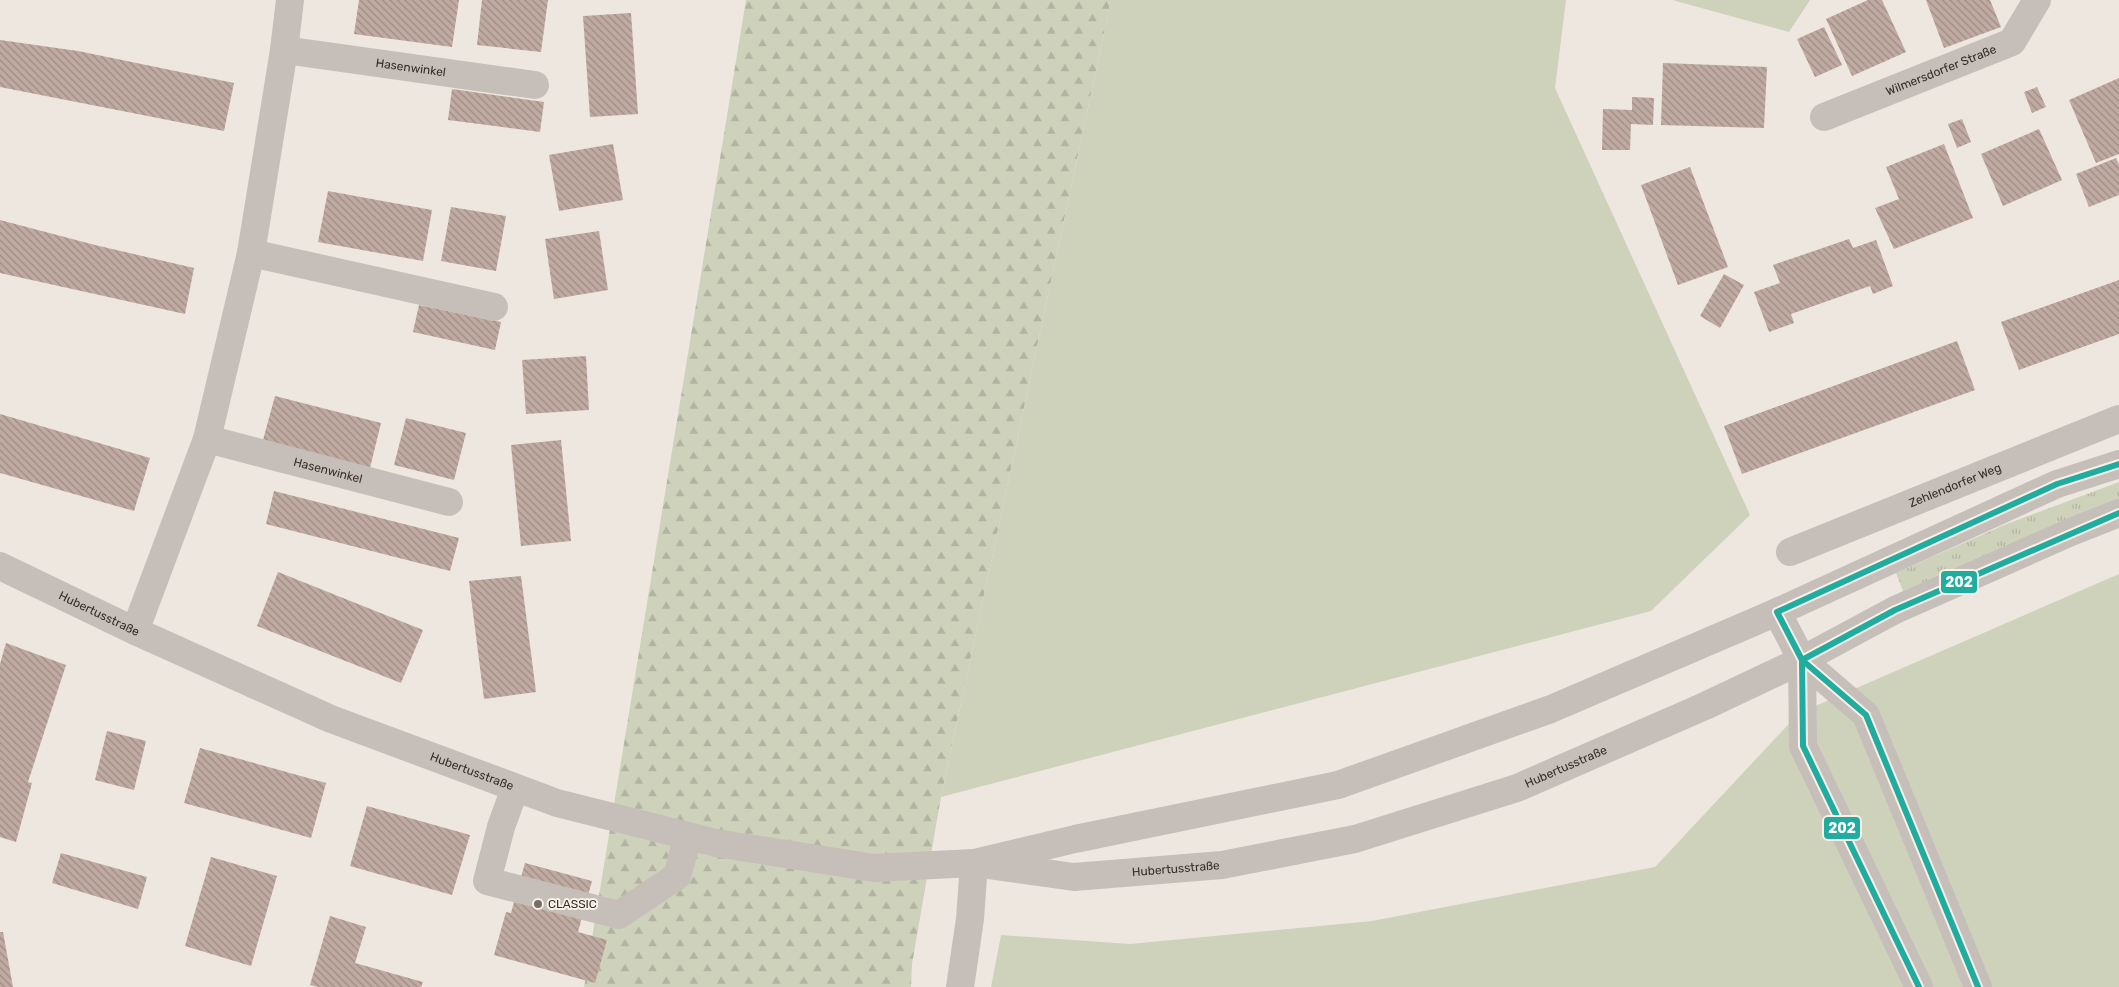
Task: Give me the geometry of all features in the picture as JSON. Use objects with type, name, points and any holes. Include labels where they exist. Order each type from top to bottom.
[{"type":"street","points":[[136,631],[207,439],[251,253],[284,50],[290,0]]},
{"type":"street","name":"Wilmersdorfer Straße","points":[[1824,117],[2012,42],[2037,0]]},
{"type":"street","name":"Hasenwinkel","points":[[284,50],[535,85]]},
{"type":"street","points":[[251,253],[494,308]]},
{"type":"street","name":"Zehlendorfer Weg","points":[[1790,552],[2119,420]]},
{"type":"street","name":"Hasenwinkel","points":[[207,439],[449,502]]},
{"type":"street","name":"Hubertusstraße","points":[[0,566],[136,631],[331,719],[557,803],[716,843],[874,868],[974,863],[1075,839],[1338,785],[1551,709],[1777,612],[2057,484],[2119,464]]},
{"type":"street","points":[[1902,555],[1911,505]]},
{"type":"street","name":"Hubertusstraße","points":[[974,863],[1074,877],[1222,865],[1354,839],[1517,788],[1706,706],[1802,660],[1895,610],[2071,532],[2119,513]]},
{"type":"street","points":[[1777,612],[1802,660],[1866,715],[1978,987]]},
{"type":"street","points":[[1802,660],[1803,746],[1919,987]]},
{"type":"street","points":[[515,788],[501,827],[487,881],[619,915],[678,876],[688,836]]},
{"type":"street","points":[[960,987],[970,919],[974,863]]},
{"type":"green space","points":[[746,0],[1111,0],[941,797],[912,964],[911,987],[584,987]]},
{"type":"green space","points":[[1111,0],[1566,0],[1555,88],[1750,515],[1651,611],[941,797]]},
{"type":"green space","points":[[1672,0],[1810,0],[1789,32]]},
{"type":"green space","points":[[2119,482],[2119,502],[1905,596],[1896,573],[2004,525]]},
{"type":"green space","points":[[2119,574],[2119,987],[991,987],[1001,935],[1130,944],[1372,921],[1655,867],[1799,713]]},
{"type":"building","points":[[359,0],[459,0],[452,47],[354,34]]},
{"type":"building","points":[[482,0],[548,0],[541,52],[477,45]]},
{"type":"building","points":[[1868,0],[1882,0],[1906,52],[1852,76],[1826,19]]},
{"type":"building","points":[[1926,0],[1990,0],[2001,27],[1944,48]]},
{"type":"building","points":[[631,13],[638,114],[590,117],[583,16]]},
{"type":"building","points":[[1824,27],[1842,65],[1815,77],[1797,39]]},
{"type":"building","points":[[0,40],[78,51],[234,83],[224,131],[0,87]]},
{"type":"building","points":[[1663,63],[1767,67],[1764,128],[1661,125]]},
{"type":"building","points":[[2119,78],[2119,154],[2096,163],[2069,100]]},
{"type":"building","points":[[2037,87],[2046,107],[2032,113],[2024,92]]},
{"type":"building","points":[[452,89],[544,102],[540,132],[448,120]]},
{"type":"building","points":[[1632,97],[1654,98],[1653,125],[1631,124],[1630,150],[1602,150],[1603,109],[1632,110]]},
{"type":"building","points":[[1962,119],[1971,142],[1957,148],[1948,124]]},
{"type":"building","points":[[2039,129],[2062,180],[2003,206],[1981,154]]},
{"type":"building","points":[[613,144],[623,200],[559,211],[549,155]]},
{"type":"building","points":[[1944,144],[1973,218],[1894,249],[1875,208],[1899,199],[1886,167]]},
{"type":"building","points":[[2116,158],[2119,165],[2119,195],[2089,207],[2076,174]]},
{"type":"building","points":[[1690,167],[1728,267],[1678,285],[1641,185]]},
{"type":"building","points":[[328,191],[432,210],[423,261],[318,242]]},
{"type":"building","points":[[451,207],[506,216],[496,271],[441,261]]},
{"type":"building","points":[[0,220],[194,268],[185,314],[0,273]]},
{"type":"building","points":[[599,231],[608,290],[554,299],[545,239]]},
{"type":"building","points":[[1849,239],[1853,248],[1876,240],[1893,286],[1873,294],[1870,286],[1791,314],[1794,323],[1769,332],[1754,292],[1780,283],[1773,265]]},
{"type":"building","points":[[1724,274],[1744,285],[1720,328],[1700,316]]},
{"type":"building","points":[[2119,280],[2119,334],[2019,370],[2001,322]]},
{"type":"building","points":[[419,305],[501,322],[495,350],[413,332]]},
{"type":"building","points":[[1957,341],[1975,390],[1742,474],[1724,426]]},
{"type":"building","points":[[586,356],[589,410],[526,414],[522,360]]},
{"type":"building","points":[[275,396],[381,423],[370,468],[263,440]]},
{"type":"building","points":[[0,414],[150,458],[134,511],[0,473]]},
{"type":"building","points":[[406,418],[466,433],[454,480],[394,465]]},
{"type":"building","points":[[561,440],[571,541],[521,546],[511,445]]},
{"type":"building","points":[[274,491],[459,538],[450,571],[266,524]]},
{"type":"building","points":[[278,572],[423,630],[401,683],[257,626]]},
{"type":"building","points":[[521,576],[536,692],[484,699],[469,581]]},
{"type":"building","points":[[6,643],[66,665],[28,782],[32,783],[16,842],[0,837],[0,664]]},
{"type":"building","points":[[107,731],[146,741],[134,790],[95,780]]},
{"type":"building","points":[[200,748],[326,783],[311,838],[184,803]]},
{"type":"building","points":[[367,806],[470,835],[452,895],[350,866]]},
{"type":"building","points":[[61,853],[147,877],[138,909],[52,883]]},
{"type":"building","points":[[211,857],[277,876],[251,966],[185,946]]},
{"type":"building","points":[[525,863],[592,881],[578,932],[607,940],[595,983],[494,955],[506,912],[511,913]]},
{"type":"building","points":[[330,916],[366,927],[355,963],[423,982],[421,987],[318,987],[310,985]]},
{"type":"building","points":[[0,932],[3,932],[13,987],[0,987]]},
{"type":"transit line","name":"202","points":[[1978,987],[1866,715],[1802,660],[1777,612],[2057,484],[2119,464]]},
{"type":"transit line","name":"202","points":[[1802,660],[1895,610],[2119,513]]},
{"type":"transit line","name":"202","points":[[1802,660],[1803,746],[1919,987]]},
{"type":"place","name":"CLASSIC","points":[[538,904]]}]
